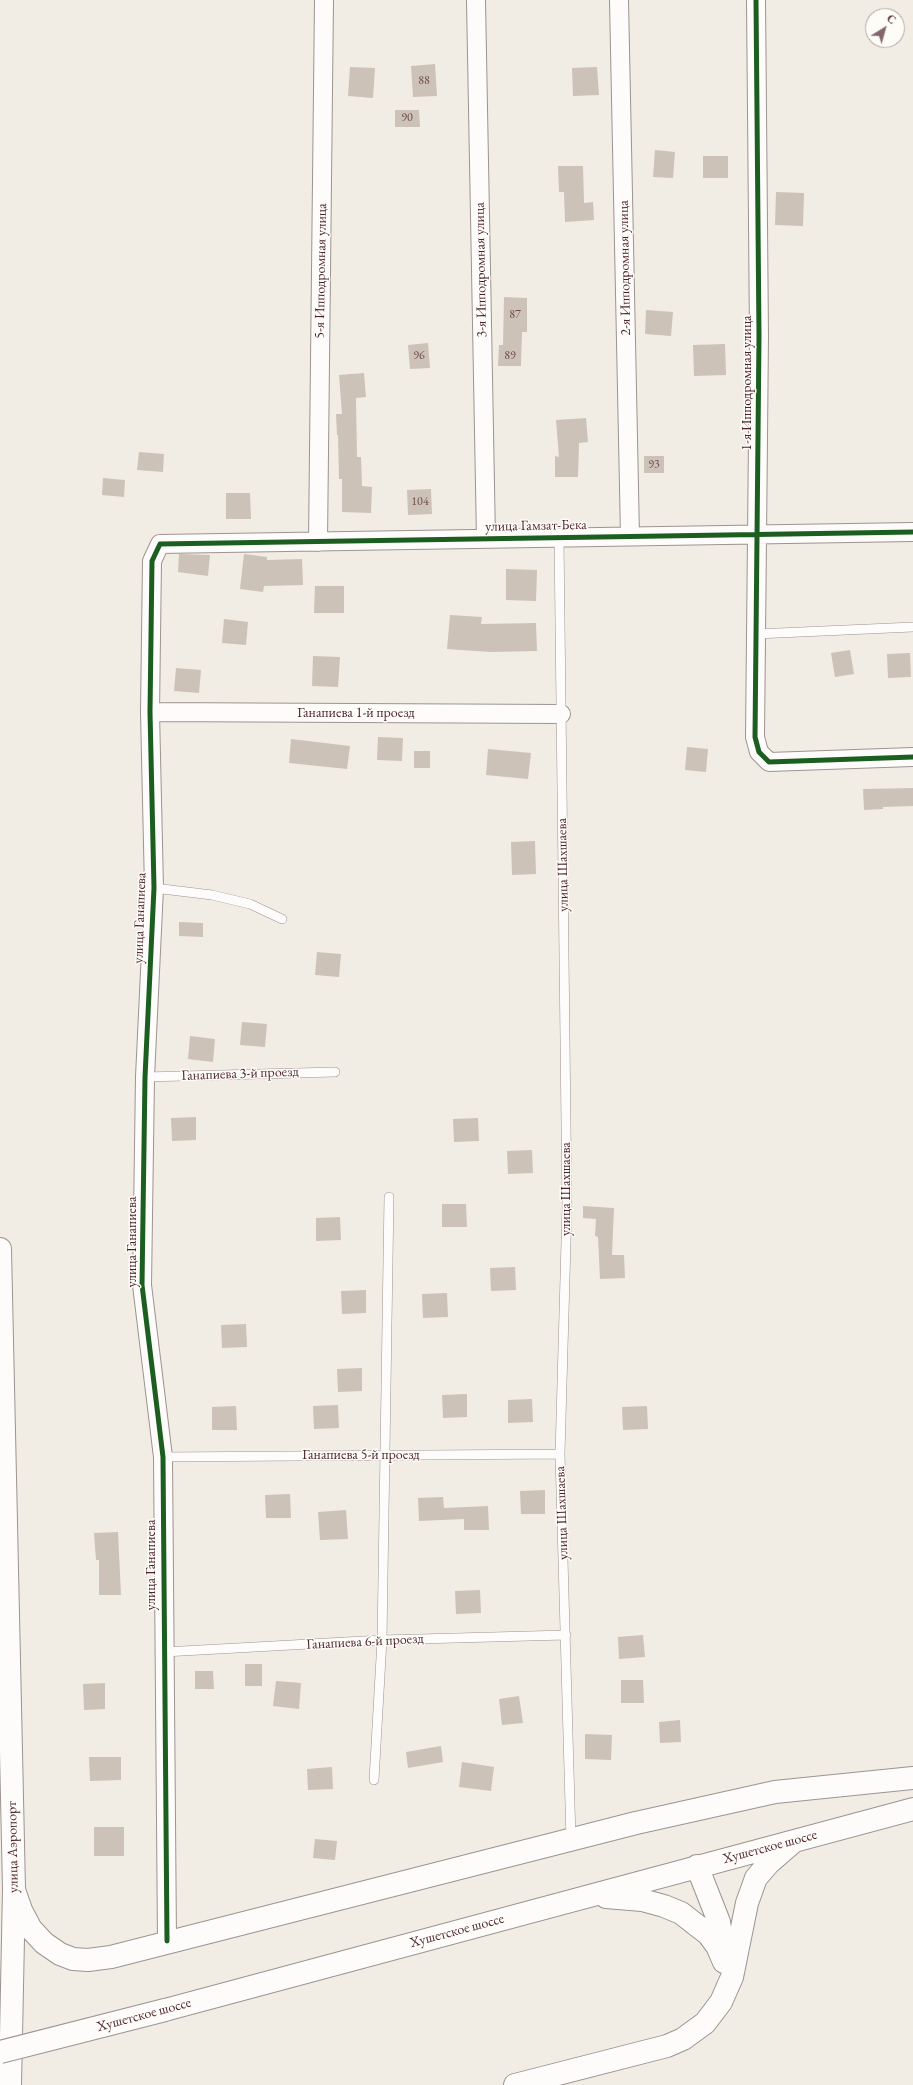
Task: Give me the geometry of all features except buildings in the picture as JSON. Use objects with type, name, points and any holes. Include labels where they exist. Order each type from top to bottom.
[{"type":"main road","name":"улица Аэропорт","points":[[0,1249],[14,1889],[10,2085]]},
{"type":"main road","points":[[14,1889],[21,1910],[31,1929],[44,1943],[60,1954],[73,1959],[88,1960],[111,1956],[571,1841],[636,1823],[775,1792],[913,1778]]},
{"type":"main road","name":"Хушетское шоссе","points":[[0,2052],[165,2010],[913,1809]]},
{"type":"main road","points":[[515,2085],[667,2046],[696,2031],[713,2014],[727,1991],[739,1950],[747,1903],[756,1878],[769,1862],[799,1839]]},
{"type":"main road","points":[[697,1866],[719,1922],[723,1944],[724,1962],[720,1994],[713,2014]]},
{"type":"main road","points":[[588,1896],[642,1900],[664,1906],[681,1913],[708,1934],[717,1946],[724,1962]]},
{"type":"street","name":"5-я Ипподромная улица","points":[[318,542],[324,0]]},
{"type":"street","name":"3-я Ипподромная улица","points":[[476,0],[486,539]]},
{"type":"street","name":"2-я Ипподромная улица","points":[[619,0],[630,536]]},
{"type":"street","name":"1-я Ипподромная улица","points":[[756,0],[759,336],[755,737],[760,752],[770,762],[913,757]]},
{"type":"street","name":"улица Гамзат-Бека","points":[[160,544],[913,532]]},
{"type":"street","name":"улица Ганапиева","points":[[160,544],[152,561],[150,712],[154,888],[145,1077],[142,1285],[163,1457],[167,1941]]},
{"type":"street","name":"Ганапиева 1-й проезд","points":[[150,712],[562,714]]},
{"type":"lane","name":"улица Шахшаева","points":[[560,538],[567,1207],[560,1454],[571,1841]]},
{"type":"lane","points":[[756,634],[913,627]]},
{"type":"lane","points":[[154,888],[220,897],[250,904],[282,919]]},
{"type":"lane","name":"Ганапиева 3-й проезд","points":[[145,1077],[335,1072]]},
{"type":"lane","points":[[374,1780],[382,1640],[389,1197]]},
{"type":"lane","name":"Ганапиева 5-й проезд","points":[[163,1457],[560,1454]]},
{"type":"lane","name":"Ганапиева 6-й проезд","points":[[164,1652],[382,1640],[566,1635]]},
{"type":"cycle path","points":[[756,0],[759,336],[755,737],[759,752],[769,762],[913,757]]},
{"type":"cycle path","points":[[167,1941],[163,1457],[142,1285],[145,1077],[154,888],[150,712],[152,561],[160,544],[913,532]]}]
